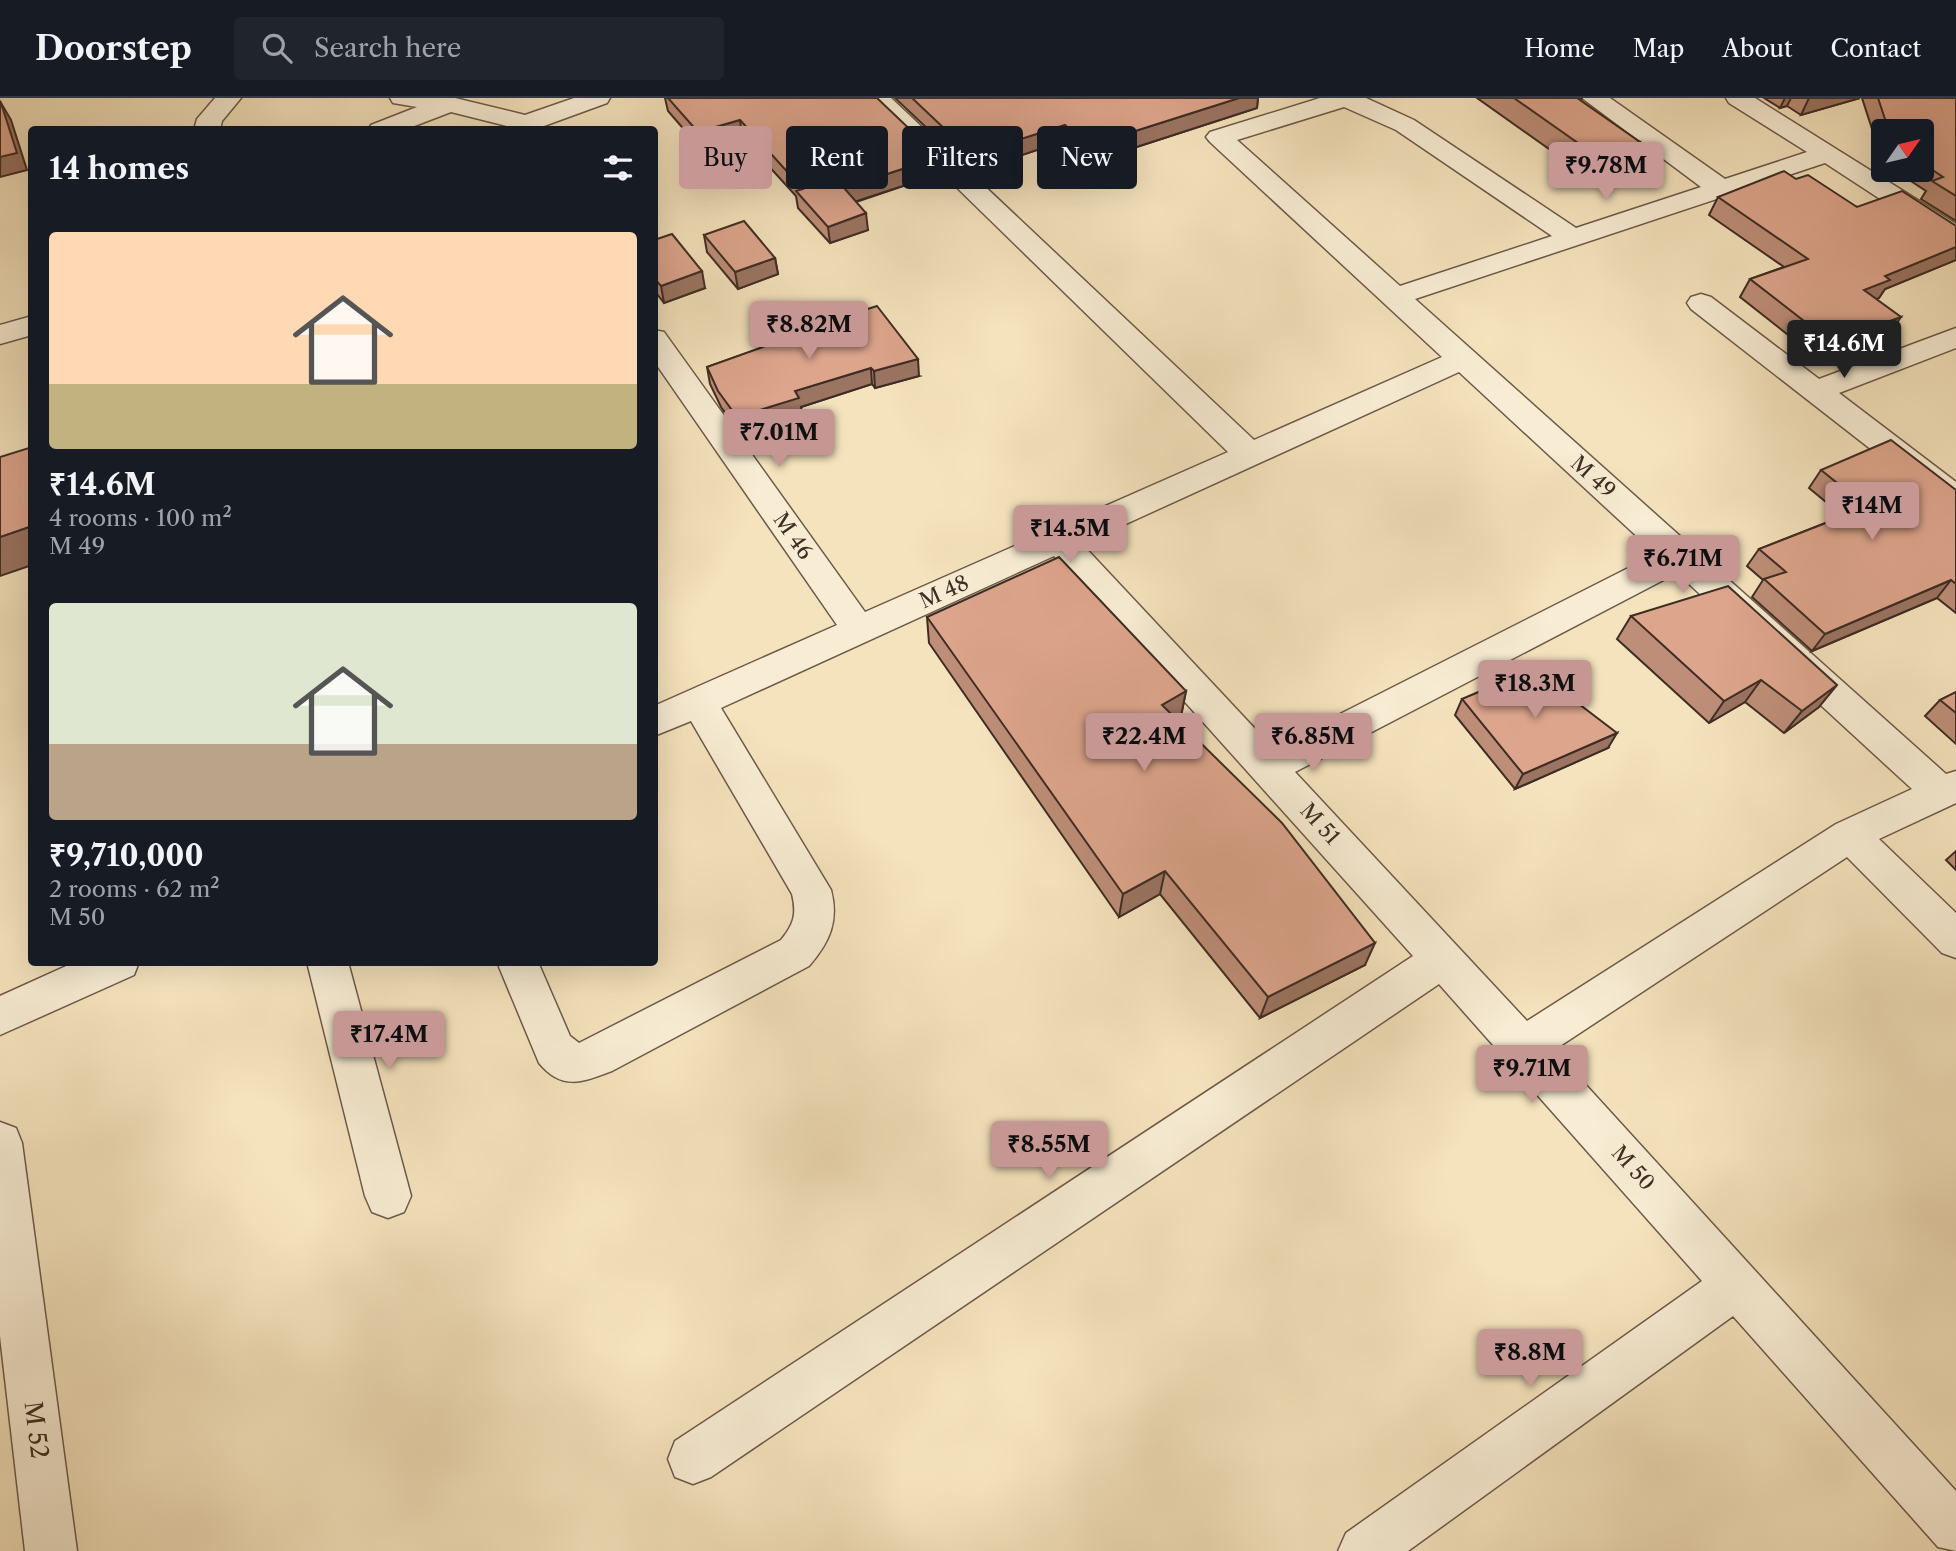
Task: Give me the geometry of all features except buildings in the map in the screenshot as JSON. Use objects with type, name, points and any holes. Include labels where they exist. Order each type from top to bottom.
[{"type":"street","points":[[208,126],[210,119],[229,98]]},
{"type":"street","points":[[402,98],[449,104],[522,126],[598,98]]},
{"type":"street","points":[[877,98],[1250,455]]},
{"type":"street","points":[[1594,98],[1721,189]]},
{"type":"street","points":[[1738,98],[1956,236]]},
{"type":"street","points":[[1347,99],[1405,125],[1573,238]]},
{"type":"street","name":"M 49","points":[[1347,99],[1219,137],[1681,556],[1948,789]]},
{"type":"street","points":[[391,126],[449,104]]},
{"type":"street","points":[[1394,297],[1828,154]]},
{"type":"street","points":[[1701,303],[1956,499]]},
{"type":"street","points":[[0,334],[28,327]]},
{"type":"street","points":[[1816,391],[1956,337]]},
{"type":"street","name":"M 46","points":[[658,345],[859,630]]},
{"type":"street","name":"M 48","points":[[658,720],[1462,359]]},
{"type":"street","name":"M 51","points":[[1059,540],[1523,1047]]},
{"type":"street","points":[[1268,768],[1681,556]]},
{"type":"street","points":[[519,966],[554,1049],[564,1061],[579,1063],[597,1057],[795,953],[813,933],[817,912],[811,890],[699,702]]},
{"type":"street","points":[[1523,1047],[1850,835],[1948,789]]},
{"type":"street","points":[[1850,835],[1956,940]]},
{"type":"street","points":[[693,1459],[1442,959]]},
{"type":"street","points":[[0,1016],[110,966]]},
{"type":"street","points":[[328,966],[388,1196]]},
{"type":"street","name":"M 50","points":[[1523,1047],[1956,1529]]},
{"type":"street","name":"M 52","points":[[0,1143],[51,1551]]},
{"type":"street","points":[[1364,1551],[1738,1284]]}]
